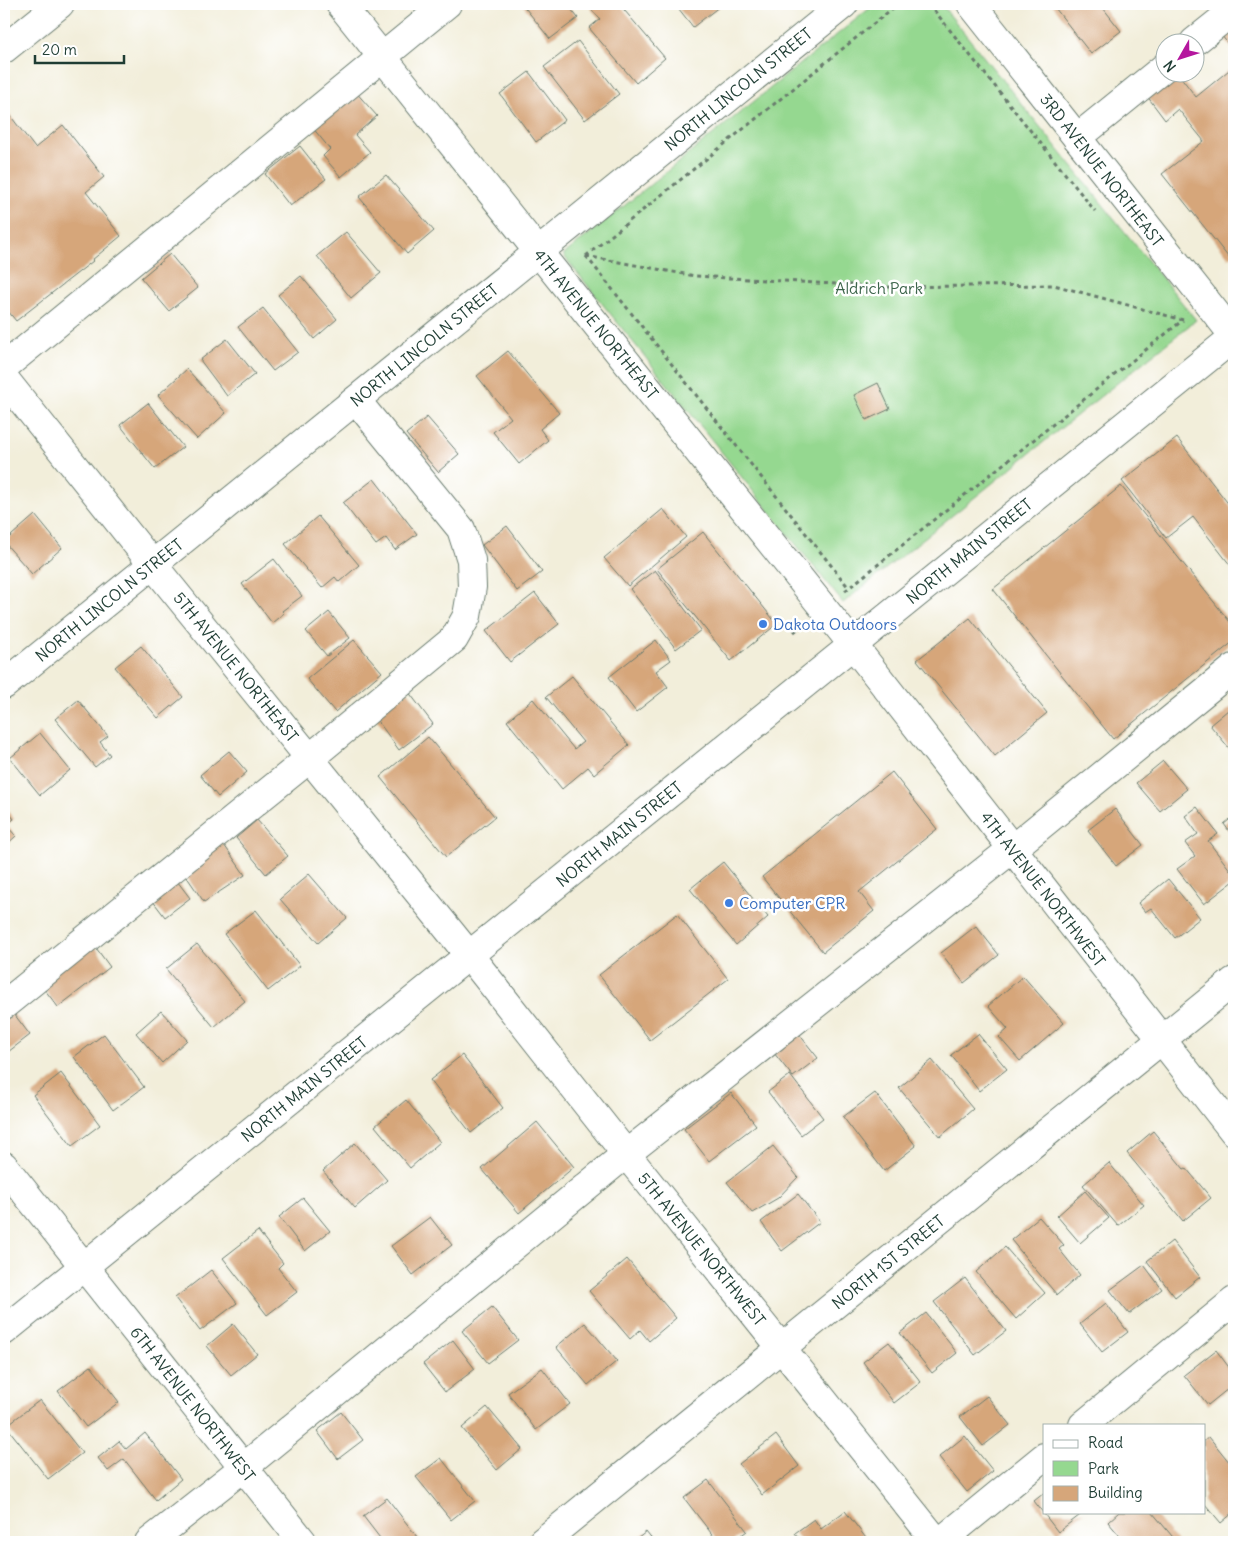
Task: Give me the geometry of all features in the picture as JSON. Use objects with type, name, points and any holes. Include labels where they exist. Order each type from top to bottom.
[{"type":"street","points":[[4,49],[60,4]]},
{"type":"street","name":"4TH AVENUE NORTHEAST","points":[[340,4],[854,645]]},
{"type":"street","points":[[4,367],[447,4]]},
{"type":"street","name":"NORTH LINCOLN STREET","points":[[4,685],[844,4]]},
{"type":"street","name":"3RD AVENUE NORTHEAST","points":[[971,4],[1234,337]]},
{"type":"street","points":[[1206,32],[1234,10]]},
{"type":"street","points":[[1077,138],[1156,74]]},
{"type":"street","name":"NORTH MAIN STREET","points":[[4,1331],[1234,337]]},
{"type":"street","name":"5TH AVENUE NORTHEAST","points":[[4,378],[469,955]]},
{"type":"street","points":[[4,1005],[454,639],[467,616],[472,588],[471,560],[461,530],[356,400]]},
{"type":"street","name":"4TH AVENUE NORTHWEST","points":[[854,645],[1234,1132]]},
{"type":"street","points":[[149,1542],[243,1468],[626,1154],[1012,849],[1234,668]]},
{"type":"street","name":"5TH AVENUE NORTHWEST","points":[[469,955],[626,1154],[938,1542]]},
{"type":"street","name":"NORTH 1ST STREET","points":[[542,1542],[1234,981]]},
{"type":"street","name":"6TH AVENUE NORTHWEST","points":[[4,1166],[303,1542]]},
{"type":"street","points":[[1084,1424],[1234,1301]]},
{"type":"street","points":[[938,1542],[1043,1458]]},
{"type":"path","points":[[586,256],[898,4]]},
{"type":"path","points":[[929,4],[1096,212]]},
{"type":"path","points":[[586,256],[695,276],[887,288],[1054,285],[1183,320]]},
{"type":"path","points":[[586,256],[849,588]]},
{"type":"path","points":[[794,632],[1234,278]]},
{"type":"path","points":[[1176,313],[1183,320]]},
{"type":"green space","name":"Aldrich Park","points":[[875,4],[941,4],[1196,320],[843,603],[563,255]]},
{"type":"building","points":[[522,4],[567,4],[578,18],[550,39]]},
{"type":"building","points":[[593,4],[615,4],[617,6],[619,4],[665,58],[636,83],[589,28],[600,19],[589,7]]},
{"type":"building","points":[[675,4],[718,4],[720,6],[693,27]]},
{"type":"building","points":[[1052,4],[1100,4],[1121,31],[1091,54]]},
{"type":"building","points":[[1234,16],[1234,51],[1217,30]]},
{"type":"building","points":[[578,41],[619,94],[585,120],[544,67]]},
{"type":"building","points":[[1234,66],[1234,254],[1229,258],[1162,174],[1204,141],[1178,109],[1165,120],[1144,92],[1160,82],[1185,82],[1196,97]]},
{"type":"building","points":[[529,72],[565,120],[536,142],[500,94]]},
{"type":"building","points":[[354,90],[377,116],[355,135],[370,152],[341,177],[323,156],[330,149],[312,127]]},
{"type":"building","points":[[9,114],[35,148],[63,125],[104,177],[86,192],[121,236],[93,261],[16,321],[4,306],[4,118]]},
{"type":"building","points":[[300,146],[326,179],[290,206],[265,174]]},
{"type":"building","points":[[386,175],[434,231],[407,254],[359,197]]},
{"type":"building","points":[[346,232],[381,273],[351,298],[317,256]]},
{"type":"building","points":[[170,254],[198,288],[169,311],[141,278]]},
{"type":"building","points":[[301,276],[337,319],[314,339],[278,295]]},
{"type":"building","points":[[263,308],[298,352],[273,371],[238,327]]},
{"type":"building","points":[[227,339],[255,374],[227,396],[200,360]]},
{"type":"building","points":[[508,351],[559,413],[540,429],[548,440],[519,464],[493,432],[511,418],[477,376]]},
{"type":"building","points":[[187,369],[226,413],[197,439],[158,395]]},
{"type":"building","points":[[878,383],[890,409],[866,420],[854,395]]},
{"type":"building","points":[[148,403],[183,447],[155,469],[120,425]]},
{"type":"building","points":[[427,417],[459,454],[438,472],[406,434]]},
{"type":"building","points":[[1177,438],[1234,511],[1234,570],[1193,517],[1166,538],[1122,481]]},
{"type":"building","points":[[374,479],[417,534],[395,550],[386,538],[376,545],[343,503]]},
{"type":"building","points":[[1121,486],[1234,627],[1234,641],[1113,739],[993,589]]},
{"type":"building","points":[[663,509],[686,537],[628,586],[604,558]]},
{"type":"building","points":[[35,515],[62,548],[32,574],[4,542]]},
{"type":"building","points":[[318,516],[359,565],[339,582],[335,577],[322,588],[285,544]]},
{"type":"building","points":[[507,526],[542,572],[517,591],[482,545]]},
{"type":"building","points":[[703,532],[777,624],[731,661],[657,569]]},
{"type":"building","points":[[274,559],[302,596],[282,611],[284,613],[272,623],[242,584]]},
{"type":"building","points":[[655,570],[701,630],[676,649],[630,589]]},
{"type":"building","points":[[535,593],[559,624],[510,662],[486,631]]},
{"type":"building","points":[[329,612],[350,638],[327,656],[306,631]]},
{"type":"building","points":[[970,618],[1047,713],[995,756],[917,660]]},
{"type":"building","points":[[354,640],[382,672],[335,712],[307,679]]},
{"type":"building","points":[[656,640],[671,660],[656,671],[668,687],[636,712],[609,677]]},
{"type":"building","points":[[141,646],[183,697],[158,718],[115,667]]},
{"type":"building","points":[[572,676],[629,745],[594,774],[588,767],[562,789],[507,721],[533,699],[574,749],[583,742],[546,697]]},
{"type":"building","points":[[408,691],[433,724],[399,750],[374,716]]},
{"type":"building","points":[[78,700],[108,736],[100,742],[110,755],[95,767],[55,719]]},
{"type":"building","points":[[1234,705],[1234,754],[1210,725]]},
{"type":"building","points":[[40,733],[70,770],[40,795],[10,758]]},
{"type":"building","points":[[428,737],[495,817],[446,857],[380,777]]},
{"type":"building","points":[[229,751],[247,772],[218,797],[200,775]]},
{"type":"building","points":[[1163,761],[1187,789],[1160,811],[1136,783]]},
{"type":"building","points":[[892,772],[937,829],[859,892],[874,911],[823,952],[762,877]]},
{"type":"building","points":[[4,807],[14,819],[6,825],[16,836],[4,847]]},
{"type":"building","points":[[1197,807],[1218,834],[1208,841],[1234,875],[1234,881],[1204,904],[1177,869],[1195,856],[1185,843],[1198,834],[1185,816]]},
{"type":"building","points":[[1115,809],[1143,845],[1116,866],[1088,830]]},
{"type":"building","points":[[1234,816],[1234,838],[1224,824]]},
{"type":"building","points":[[257,820],[288,856],[266,874],[236,838]]},
{"type":"building","points":[[222,842],[245,875],[204,902],[182,870]]},
{"type":"building","name":"Computer CPR","points":[[723,862],[768,917],[736,945],[690,889]]},
{"type":"building","points":[[171,873],[190,898],[165,917],[146,892]]},
{"type":"building","points":[[309,874],[347,918],[318,943],[280,899]]},
{"type":"building","points":[[1168,879],[1200,918],[1175,938],[1151,908],[1145,912],[1138,903]]},
{"type":"building","points":[[256,910],[300,966],[268,991],[224,934]]},
{"type":"building","points":[[677,914],[728,979],[650,1040],[599,975]]},
{"type":"building","points":[[976,926],[999,955],[964,983],[941,953]]},
{"type":"building","points":[[91,941],[110,967],[58,1007],[38,981]]},
{"type":"building","points":[[197,944],[245,1001],[214,1027],[166,969]]},
{"type":"building","points":[[1023,976],[1064,1023],[1020,1061],[999,1037],[1008,1029],[988,1006]]},
{"type":"building","points":[[8,1006],[30,1035],[4,1055],[4,1010]]},
{"type":"building","points":[[161,1011],[187,1040],[162,1063],[136,1033]]},
{"type":"building","points":[[795,1029],[818,1058],[793,1077],[770,1048]]},
{"type":"building","points":[[104,1034],[144,1087],[113,1110],[74,1057]]},
{"type":"building","points":[[978,1034],[1007,1069],[979,1091],[951,1055]]},
{"type":"building","points":[[462,1055],[503,1108],[471,1133],[430,1080]]},
{"type":"building","points":[[932,1060],[973,1109],[940,1137],[899,1088]]},
{"type":"building","points":[[61,1073],[100,1125],[72,1146],[33,1095]]},
{"type":"building","points":[[790,1075],[823,1118],[801,1135],[768,1092]]},
{"type":"building","points":[[731,1093],[756,1125],[709,1161],[684,1129]]},
{"type":"building","points":[[875,1093],[916,1146],[884,1171],[843,1117]]},
{"type":"building","points":[[406,1100],[440,1142],[410,1168],[375,1126]]},
{"type":"building","points":[[537,1122],[574,1167],[519,1213],[482,1169]]},
{"type":"building","points":[[1153,1131],[1211,1198],[1183,1221],[1127,1153]]},
{"type":"building","points":[[355,1143],[387,1180],[355,1208],[323,1171]]},
{"type":"building","points":[[773,1146],[798,1177],[778,1198],[752,1213],[727,1182]]},
{"type":"building","points":[[1109,1163],[1144,1205],[1118,1226],[1083,1185]]},
{"type":"building","points":[[1085,1191],[1109,1218],[1080,1243],[1057,1216]]},
{"type":"building","points":[[798,1194],[820,1222],[782,1251],[761,1222]]},
{"type":"building","points":[[303,1198],[330,1231],[305,1251],[279,1217]]},
{"type":"building","points":[[430,1217],[452,1245],[413,1275],[391,1246]]},
{"type":"building","points":[[1039,1217],[1064,1245],[1059,1249],[1080,1275],[1057,1295],[1011,1240]]},
{"type":"building","points":[[258,1231],[283,1263],[278,1268],[297,1292],[267,1315],[223,1258]]},
{"type":"building","points":[[1172,1241],[1200,1277],[1175,1297],[1147,1261]]},
{"type":"building","points":[[1005,1247],[1045,1293],[1016,1319],[976,1272]]},
{"type":"building","points":[[627,1259],[676,1318],[649,1341],[640,1330],[630,1339],[589,1291]]},
{"type":"building","points":[[1144,1265],[1162,1289],[1129,1314],[1110,1290]]},
{"type":"building","points":[[211,1270],[237,1303],[200,1331],[175,1298]]},
{"type":"building","points":[[965,1278],[1006,1331],[975,1355],[934,1302]]},
{"type":"building","points":[[1106,1303],[1128,1332],[1102,1352],[1080,1324]]},
{"type":"building","points":[[492,1307],[518,1340],[488,1363],[462,1331]]},
{"type":"building","points":[[926,1313],[957,1353],[932,1373],[900,1333]]},
{"type":"building","points":[[585,1323],[617,1361],[588,1385],[556,1347]]},
{"type":"building","points":[[233,1324],[257,1354],[231,1375],[207,1346]]},
{"type":"building","points":[[453,1340],[475,1369],[445,1392],[423,1364]]},
{"type":"building","points":[[889,1342],[921,1382],[894,1403],[863,1362]]},
{"type":"building","points":[[1216,1350],[1234,1374],[1234,1384],[1208,1405],[1184,1375]]},
{"type":"building","points":[[91,1366],[119,1402],[86,1427],[58,1391]]},
{"type":"building","points":[[542,1368],[570,1404],[536,1430],[508,1393]]},
{"type":"building","points":[[987,1396],[1010,1425],[983,1446],[960,1417]]},
{"type":"building","points":[[40,1400],[82,1453],[48,1479],[6,1426]]},
{"type":"building","points":[[487,1407],[522,1449],[497,1470],[462,1428]]},
{"type":"building","points":[[341,1412],[363,1440],[338,1459],[317,1431]]},
{"type":"building","points":[[145,1433],[181,1479],[156,1500],[124,1459],[108,1471],[98,1458],[119,1441],[126,1449]]},
{"type":"building","points":[[776,1435],[799,1466],[762,1495],[739,1464]]},
{"type":"building","points":[[965,1436],[993,1471],[967,1492],[939,1457]]},
{"type":"building","points":[[1209,1437],[1234,1468],[1234,1512],[1221,1523],[1206,1505],[1206,1439]]},
{"type":"building","points":[[441,1458],[475,1501],[451,1520],[416,1477]]},
{"type":"building","points":[[708,1480],[747,1531],[732,1542],[718,1542],[684,1498]]},
{"type":"building","points":[[1043,1494],[1043,1513],[1034,1501]]},
{"type":"building","points":[[387,1498],[421,1542],[383,1542],[363,1516]]},
{"type":"building","points":[[845,1511],[869,1542],[802,1542],[795,1533],[814,1519],[821,1529]]},
{"type":"building","points":[[1044,1514],[1081,1514],[1058,1532]]},
{"type":"building","points":[[1117,1514],[1154,1514],[1177,1542],[1125,1542],[1108,1522]]},
{"type":"building","points":[[646,1532],[654,1542],[633,1542]]},
{"type":"place","name":"Dakota Outdoors","points":[[763,624]]},
{"type":"place","name":"Computer CPR","points":[[729,903]]}]
